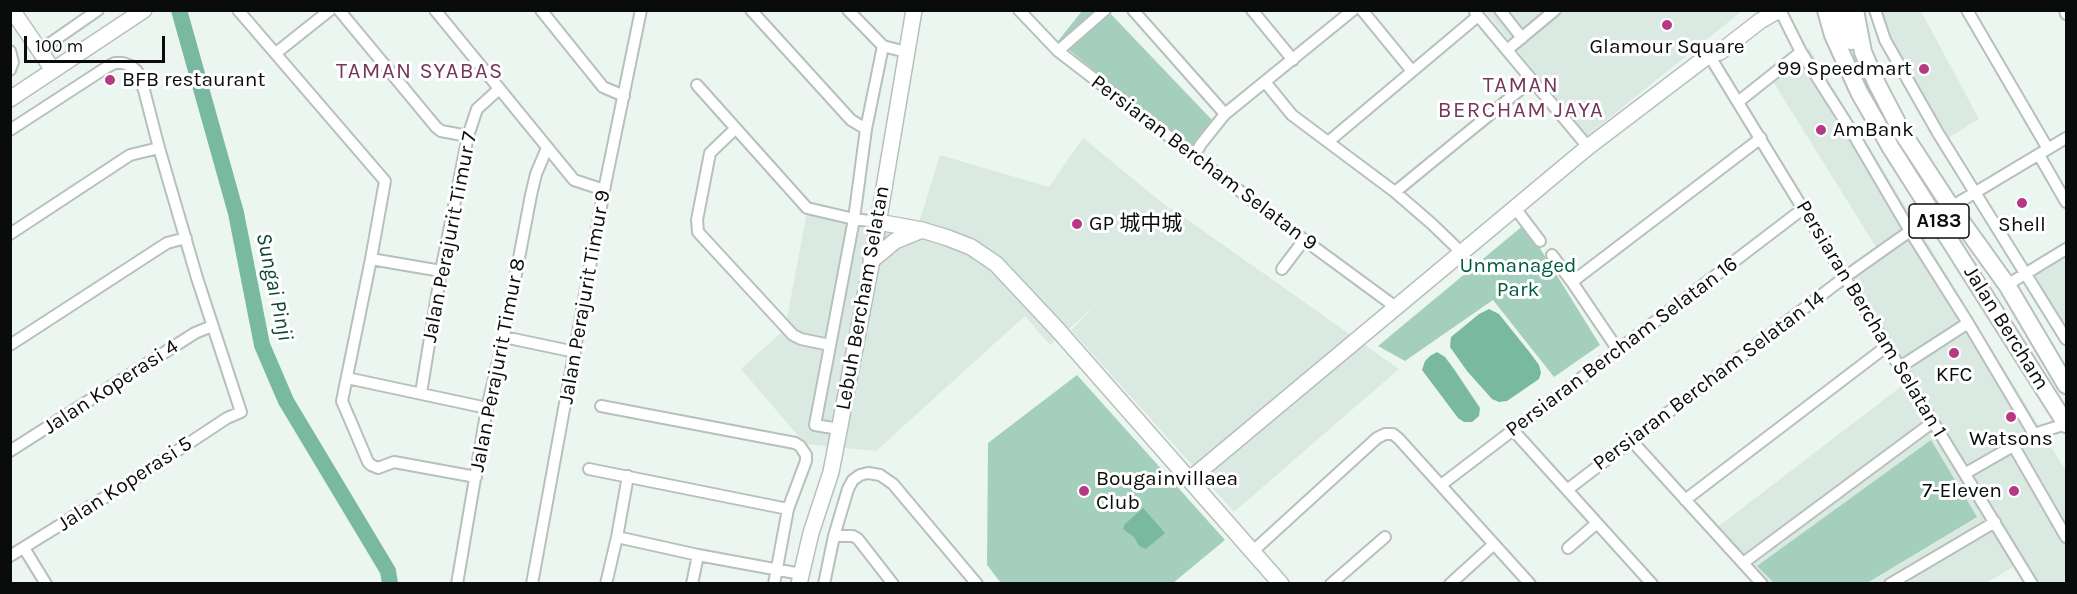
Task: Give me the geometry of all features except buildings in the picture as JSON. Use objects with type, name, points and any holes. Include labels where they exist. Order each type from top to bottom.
[{"type":"main road","name":"Jalan Bercham","points":[[1826,10],[1833,35],[1859,92],[1891,148],[2066,424]]},
{"type":"main road","points":[[1842,10],[1852,46],[1864,70],[1877,84]]},
{"type":"main road","name":"Jalan Bercham","points":[[1855,10],[1863,52],[1902,132],[1951,207],[2007,285],[2067,385]]},
{"type":"main road","points":[[1935,215],[1949,224],[1991,280],[1999,285],[2007,285]]},
{"type":"street","points":[[12,10],[52,70]]},
{"type":"street","points":[[39,51],[98,10]]},
{"type":"street","points":[[10,99],[144,10]]},
{"type":"street","points":[[238,10],[384,179],[385,187],[342,401],[370,465],[378,468],[394,462],[476,477]]},
{"type":"street","points":[[276,53],[330,10]]},
{"type":"street","points":[[339,10],[436,127],[468,136]]},
{"type":"street","points":[[435,10],[498,90],[577,183],[604,190]]},
{"type":"street","name":"Jalan Perajurit Timur 9","points":[[532,584],[604,190],[641,10]]},
{"type":"street","points":[[751,10],[851,120],[866,129]]},
{"type":"street","points":[[848,10],[883,46],[906,52]]},
{"type":"street","name":"Lebuh Bercham Selatan","points":[[800,578],[811,533],[831,472],[871,261],[914,10]]},
{"type":"street","name":"Persiaran Bercham Selatan 9","points":[[1019,10],[1058,51],[1304,240],[1397,308]]},
{"type":"street","points":[[1058,51],[1105,10]]},
{"type":"street","points":[[1134,10],[1226,114]]},
{"type":"street","points":[[1252,10],[1293,60]]},
{"type":"street","points":[[1194,156],[1226,114],[1353,10]]},
{"type":"street","points":[[1362,10],[1412,71]]},
{"type":"street","points":[[1500,10],[1522,38]]},
{"type":"street","points":[[1507,50],[1555,10]]},
{"type":"street","points":[[1875,10],[1886,40],[1938,133],[2067,339]]},
{"type":"street","points":[[1967,10],[2044,152],[2067,202]]},
{"type":"street","points":[[1189,480],[1588,147],[1709,55],[1714,45],[1773,11],[1852,132],[2034,434]]},
{"type":"street","points":[[546,12],[603,87],[624,96]]},
{"type":"street","points":[[1328,142],[1476,13],[1588,147]]},
{"type":"street","points":[[839,429],[815,425],[854,219],[866,129],[883,46]]},
{"type":"street","points":[[10,51],[13,55],[11,69]]},
{"type":"street","points":[[1738,102],[1801,52]]},
{"type":"street","name":"Persiaran Bercham Selatan 1","points":[[1709,55],[2032,584]]},
{"type":"street","points":[[12,125],[115,63],[131,66],[137,71],[212,326]]},
{"type":"street","points":[[1395,192],[1532,80]]},
{"type":"street","points":[[1265,82],[1292,115],[1395,192],[1461,252]]},
{"type":"street","points":[[697,86],[807,208],[854,219],[922,230],[970,247],[985,255],[1008,275],[1281,584]]},
{"type":"street","name":"Jalan Perajurit Timur 7","points":[[421,393],[441,271],[468,136],[477,109],[498,90]]},
{"type":"street","points":[[735,129],[710,153],[697,220],[698,232],[788,330],[801,339],[830,345]]},
{"type":"street","points":[[1572,282],[1761,138]]},
{"type":"street","points":[[1951,207],[2067,138]]},
{"type":"street","points":[[10,234],[130,154],[159,148]]},
{"type":"street","name":"Jalan Perajurit Timur 8","points":[[457,584],[487,408],[504,337],[531,195],[536,174],[547,148]]},
{"type":"street","points":[[1515,208],[1540,241]]},
{"type":"street","name":"Persiaran Bercham Selatan 16","points":[[1440,485],[1804,208]]},
{"type":"street","points":[[871,261],[895,241],[922,230]]},
{"type":"street","name":"Persiaran Bercham Selatan 14","points":[[1567,490],[1845,277],[1910,231]]},
{"type":"street","points":[[10,345],[167,243],[186,238]]},
{"type":"street","points":[[1282,269],[1304,240]]},
{"type":"street","points":[[2007,285],[2067,249]]},
{"type":"street","points":[[1552,255],[1618,350]]},
{"type":"street","points":[[371,259],[441,271]]},
{"type":"street","points":[[1900,367],[1968,323]]},
{"type":"street","name":"Jalan Koperasi 5","points":[[10,556],[227,418],[241,412],[212,326]]},
{"type":"street","name":"Jalan Koperasi 4","points":[[10,450],[195,333],[212,326]]},
{"type":"street","points":[[504,337],[574,352]]},
{"type":"street","points":[[1685,500],[1887,346]]},
{"type":"street","points":[[347,378],[487,408]]},
{"type":"street","points":[[601,406],[795,443],[804,450],[806,461],[788,509],[774,584]]},
{"type":"street","points":[[1743,563],[1933,422]]},
{"type":"street","points":[[1966,473],[2034,434],[2066,424]]},
{"type":"street","points":[[1512,430],[1652,584]]},
{"type":"street","points":[[1252,552],[1371,444],[1385,434],[1393,434],[1530,584]]},
{"type":"street","points":[[1631,440],[1761,584]]},
{"type":"street","points":[[2013,445],[2067,537]]},
{"type":"street","points":[[589,469],[788,509]]},
{"type":"street","points":[[824,584],[834,536],[848,489],[853,480],[860,475],[875,474],[886,478],[893,484],[976,584]]},
{"type":"street","points":[[606,584],[628,476]]},
{"type":"street","points":[[1890,584],[1995,522]]},
{"type":"street","points":[[1568,548],[1597,523]]},
{"type":"street","points":[[834,536],[846,535],[858,538],[893,584]]},
{"type":"street","points":[[617,537],[776,570],[800,578]]},
{"type":"street","points":[[1331,584],[1385,537]]},
{"type":"street","points":[[1450,584],[1493,545]]},
{"type":"street","points":[[24,548],[46,584]]},
{"type":"street","points":[[692,584],[698,555]]},
{"type":"shaded area","points":[[1485,11],[1742,11],[1587,136]]},
{"type":"shaded area","points":[[1875,11],[1921,11],[1979,119],[1943,141]]},
{"type":"shaded area","points":[[1809,48],[2066,471],[2066,583],[2032,583],[2020,563],[1986,583],[1758,583],[1711,532],[1907,382],[1849,276],[1881,255],[1772,80]]},
{"type":"shaded area","points":[[1083,138],[1170,209],[1128,265],[1171,208],[1399,369],[1234,512],[1071,330],[1096,305],[1050,345],[1025,316],[876,451],[805,444],[741,369],[785,329],[807,211],[918,226],[940,155],[1049,187]]},
{"type":"shaded area","points":[[2066,254],[2066,349],[2024,279]]},
{"type":"shaded area","points":[[1489,309],[1499,314],[1539,365],[1541,373],[1539,379],[1507,401],[1499,402],[1492,399],[1467,371],[1450,347],[1451,337],[1479,314]]},
{"type":"shaded area","points":[[1437,352],[1445,357],[1480,408],[1479,416],[1472,422],[1464,422],[1458,418],[1422,370],[1425,361]]},
{"type":"shaded area","points":[[1143,508],[1165,533],[1146,549],[1139,546],[1134,537],[1123,529],[1125,524]]},
{"type":"green space","points":[[1082,11],[1108,11],[1213,121],[1195,152],[1058,41]]},
{"type":"green space","name":"Unmanaged Park","points":[[1525,224],[1600,345],[1554,377],[1493,300],[1405,361],[1378,346]]},
{"type":"green space","name":"Bougainvillaea Club","points":[[1077,375],[1225,540],[1173,583],[1001,583],[987,565],[988,443]]},
{"type":"green space","points":[[1931,440],[1977,517],[1867,583],[1774,583],[1757,566]]},
{"type":"waterway","name":"Sungai Pinji","points":[[179,10],[236,213],[262,345],[286,401],[388,571],[390,584]]},
{"type":"place","name":"Glamour Square","points":[[1667,25]]},
{"type":"place","name":"99 Speedmart","points":[[1924,69]]},
{"type":"place","name":"BFB restaurant","points":[[110,80]]},
{"type":"place","name":"AmBank","points":[[1821,130]]},
{"type":"place","name":"Shell","points":[[2022,203]]},
{"type":"place","name":"GP 城中城","points":[[1077,224]]},
{"type":"place","name":"KFC","points":[[1954,353]]},
{"type":"place","name":"Watsons","points":[[2011,417]]},
{"type":"place","name":"Bougainvillaea Club","points":[[1084,491]]},
{"type":"place","name":"7-Eleven","points":[[2014,491]]},
{"type":"district","name":"TAMAN SYABAS","points":[[420,72]]},
{"type":"district","name":"TAMAN BERCHAM JAYA","points":[[1521,98]]}]
